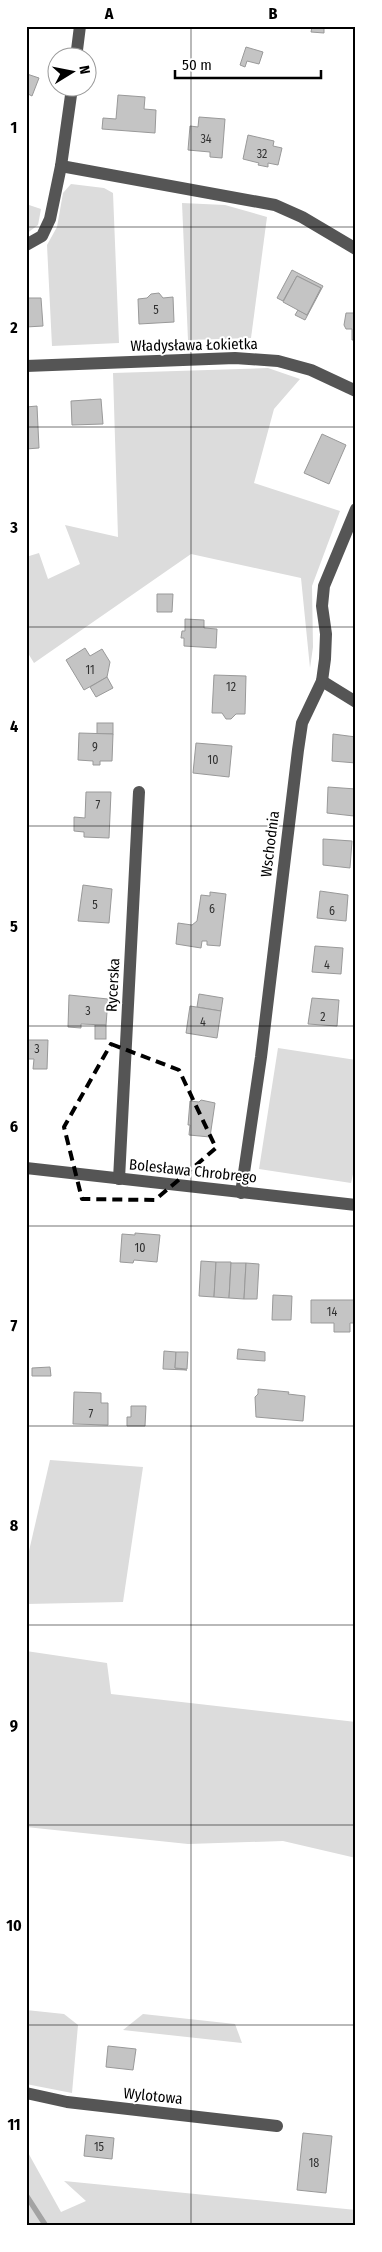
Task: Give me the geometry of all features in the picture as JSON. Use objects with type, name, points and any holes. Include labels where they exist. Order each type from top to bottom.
[{"type":"street","points":[[77,48],[80,26]]},
{"type":"street","points":[[26,245],[42,236],[50,219],[61,166],[71,98]]},
{"type":"street","points":[[61,166],[275,205],[302,217],[356,249]]},
{"type":"street","name":"Władysława Łokietka","points":[[26,366],[235,358],[278,361],[311,370],[356,391]]},
{"type":"street","name":"Wschodnia","points":[[241,1193],[261,1057],[302,723],[322,681],[326,634],[322,606],[324,586],[356,509]]},
{"type":"street","points":[[322,681],[356,702]]},
{"type":"street","name":"Rycerska","points":[[119,1179],[139,792]]},
{"type":"street","name":"Bolesława Chrobrego","points":[[26,1168],[356,1205]]},
{"type":"street","name":"Wylotowa","points":[[26,2093],[66,2102],[277,2126]]},
{"type":"highlighted area","points":[[111,1044],[179,1070],[216,1148],[155,1200],[82,1199],[64,1127]]},
{"type":"shaded area","points":[[71,184],[104,188],[113,193],[119,343],[52,346],[47,245],[57,227],[63,193]]},
{"type":"shaded area","points":[[182,203],[225,205],[267,217],[251,338],[188,340]]},
{"type":"shaded area","points":[[26,204],[41,209],[38,225],[26,234]]},
{"type":"shaded area","points":[[268,368],[300,379],[274,409],[254,483],[340,511],[312,586],[313,647],[310,668],[301,578],[191,554],[34,663],[26,650],[26,557],[39,553],[48,579],[80,564],[65,525],[118,537],[113,373]]},
{"type":"shaded area","points":[[278,1048],[356,1060],[356,1161],[351,1183],[259,1169]]},
{"type":"shaded area","points":[[50,1460],[143,1467],[123,1602],[26,1604],[26,1564]]},
{"type":"shaded area","points":[[26,1651],[107,1663],[111,1694],[356,1722],[356,1858],[283,1841],[188,1844],[26,1827]]},
{"type":"shaded area","points":[[26,2010],[64,2014],[78,2025],[72,2093],[26,2084]]},
{"type":"shaded area","points":[[143,2014],[235,2024],[242,2043],[123,2030]]},
{"type":"shaded area","points":[[26,2149],[61,2212],[86,2201],[64,2181],[356,2210],[356,2226],[26,2226]]},
{"type":"building","points":[[298,26],[324,26],[324,33],[311,32],[312,27]]},
{"type":"building","points":[[246,47],[263,52],[259,64],[247,61],[245,67],[240,65]]},
{"type":"building","points":[[27,74],[39,78],[32,96],[26,93]]},
{"type":"building","points":[[118,95],[145,97],[144,109],[156,110],[155,133],[102,129],[103,118],[116,119]]},
{"type":"building","points":[[199,117],[225,119],[222,158],[210,157],[210,152],[188,150],[190,126],[198,127]]},
{"type":"building","points":[[248,135],[274,141],[273,146],[282,148],[278,165],[268,163],[268,167],[243,159]]},
{"type":"building","points":[[292,270],[323,286],[305,320],[295,315],[298,310],[307,315],[321,288],[297,276],[283,301],[277,298]]},
{"type":"building","points":[[297,276],[321,288],[307,315],[283,302]]},
{"type":"building","points":[[159,293],[163,298],[173,297],[174,322],[139,324],[138,299],[147,298],[151,294]]},
{"type":"building","points":[[26,298],[41,298],[43,326],[26,327]]},
{"type":"building","points":[[346,313],[356,313],[356,340],[352,340],[352,329],[346,329],[344,325]]},
{"type":"building","points":[[101,399],[103,424],[72,425],[71,401]]},
{"type":"building","points":[[37,406],[39,448],[26,449],[26,407]]},
{"type":"building","points":[[322,434],[346,445],[329,484],[304,473]]},
{"type":"building","points":[[157,594],[173,594],[172,612],[157,612]]},
{"type":"building","points":[[185,619],[204,620],[204,628],[217,629],[216,648],[184,646],[184,638],[181,638],[182,631],[185,631]]},
{"type":"building","points":[[85,648],[90,656],[102,649],[110,662],[107,677],[84,690],[66,660]]},
{"type":"building","points":[[214,675],[246,676],[245,714],[236,714],[231,719],[226,719],[222,713],[212,713]]},
{"type":"building","points":[[107,677],[113,688],[96,697],[90,687]]},
{"type":"building","points":[[97,723],[113,723],[113,734],[97,734]]},
{"type":"building","points":[[79,733],[113,734],[112,761],[100,761],[100,765],[93,765],[93,761],[78,760]]},
{"type":"building","points":[[333,734],[356,737],[356,763],[332,761]]},
{"type":"building","points":[[196,743],[232,746],[229,777],[193,773]]},
{"type":"building","points":[[328,787],[356,789],[354,816],[327,813]]},
{"type":"building","points":[[86,792],[111,792],[109,838],[84,837],[84,832],[74,831],[74,817],[85,818]]},
{"type":"building","points":[[323,839],[352,841],[350,868],[323,865]]},
{"type":"building","points":[[83,885],[112,889],[109,923],[78,921]]},
{"type":"building","points":[[320,891],[348,895],[346,921],[317,918]]},
{"type":"building","points":[[210,892],[226,894],[220,946],[207,945],[207,941],[202,941],[201,948],[176,944],[178,923],[192,925],[197,921],[201,895],[210,896]]},
{"type":"building","points":[[315,946],[343,948],[341,974],[312,972]]},
{"type":"building","points":[[199,994],[223,998],[221,1011],[197,1007]]},
{"type":"building","points":[[69,995],[108,999],[106,1025],[81,1024],[81,1028],[68,1027]]},
{"type":"building","points":[[312,998],[339,1000],[337,1026],[308,1024]]},
{"type":"building","points":[[190,1006],[221,1011],[217,1038],[186,1033]]},
{"type":"building","points":[[95,1025],[106,1025],[106,1039],[95,1039]]},
{"type":"building","points":[[26,1040],[48,1040],[47,1069],[33,1069],[34,1059],[26,1059]]},
{"type":"building","points":[[201,1100],[215,1103],[210,1137],[189,1135],[190,1101],[199,1102]]},
{"type":"building","points":[[135,1233],[160,1235],[157,1262],[134,1260],[133,1263],[120,1262],[122,1234],[135,1235]]},
{"type":"building","points":[[201,1261],[216,1262],[214,1297],[199,1296]]},
{"type":"building","points":[[216,1262],[231,1262],[229,1298],[214,1297]]},
{"type":"building","points":[[231,1263],[246,1263],[244,1299],[229,1298]]},
{"type":"building","points":[[246,1263],[259,1264],[257,1299],[244,1299]]},
{"type":"building","points":[[273,1295],[292,1296],[291,1320],[272,1320]]},
{"type":"building","points":[[311,1300],[354,1300],[354,1323],[350,1323],[350,1332],[334,1332],[334,1323],[311,1323]]},
{"type":"building","points":[[238,1349],[265,1352],[265,1361],[237,1359]]},
{"type":"building","points":[[164,1351],[176,1352],[175,1368],[187,1370],[163,1369]]},
{"type":"building","points":[[176,1352],[188,1352],[187,1369],[175,1368]]},
{"type":"building","points":[[50,1367],[51,1376],[32,1376],[32,1368]]},
{"type":"building","points":[[258,1389],[289,1392],[288,1394],[305,1396],[303,1421],[256,1417],[255,1397],[258,1394]]},
{"type":"building","points":[[74,1392],[101,1393],[101,1403],[108,1403],[108,1425],[73,1424]]},
{"type":"building","points":[[131,1406],[146,1406],[145,1426],[127,1426],[127,1417],[131,1417]]},
{"type":"building","points":[[108,2046],[136,2049],[133,2070],[106,2067]]},
{"type":"building","points":[[303,2133],[332,2136],[326,2193],[297,2190]]},
{"type":"building","points":[[86,2135],[114,2138],[112,2159],[84,2156]]},
{"type":"waterway","points":[[26,2195],[46,2226]]}]
